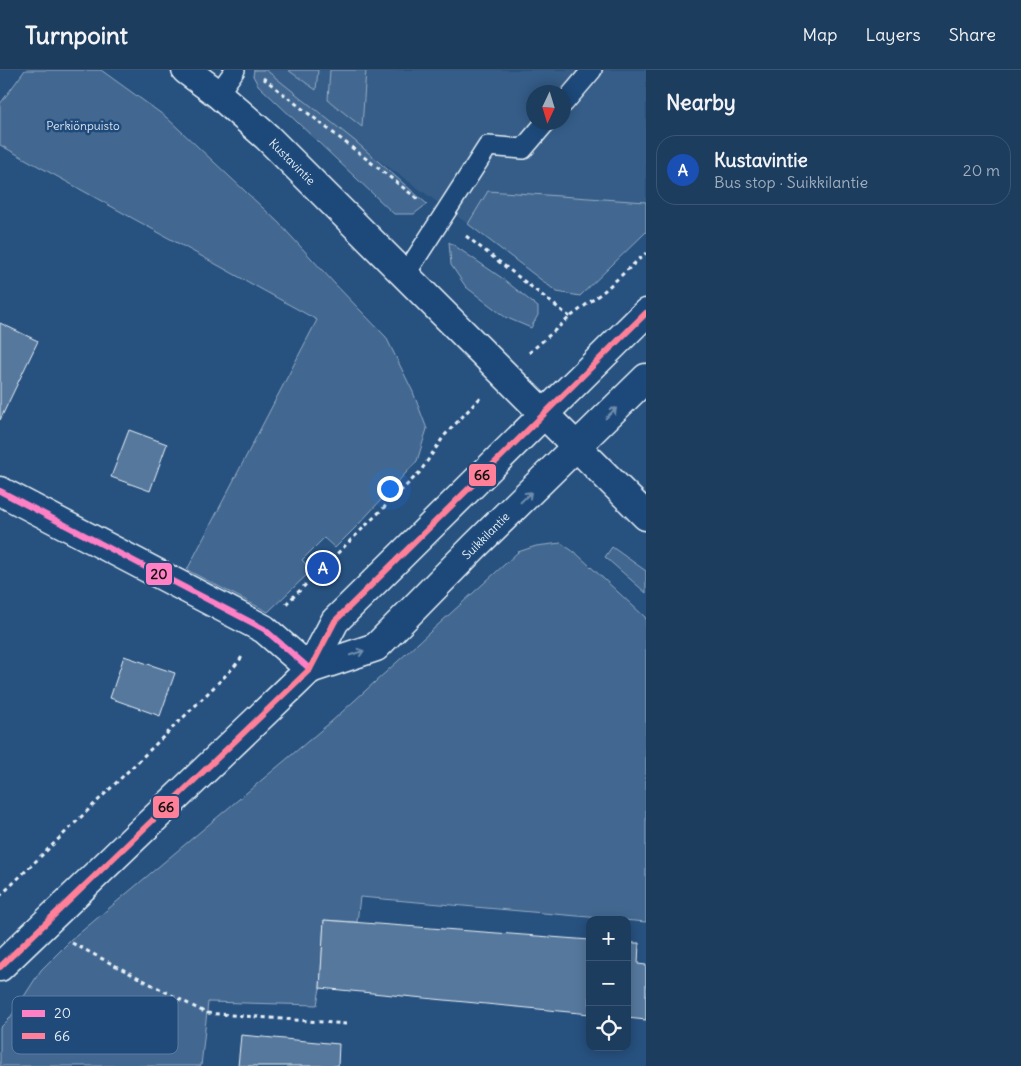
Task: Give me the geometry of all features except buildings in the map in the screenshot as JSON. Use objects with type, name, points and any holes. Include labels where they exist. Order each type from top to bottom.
[{"type":"main road","name":"Kustavintie","points":[[186,70],[218,94],[267,137],[646,516]]},
{"type":"main road","name":"Suikkilantie","points":[[0,967],[310,669],[335,621],[646,313]]},
{"type":"main road","name":"Suikkilantie","points":[[310,669],[376,647],[646,378]]},
{"type":"main road","points":[[0,491],[264,629],[310,669]]},
{"type":"lane","points":[[218,94],[235,70]]},
{"type":"lane","points":[[571,95],[592,70]]},
{"type":"lane","points":[[406,275],[488,146],[523,149],[539,130]]},
{"type":"path","points":[[261,76],[570,317]]},
{"type":"path","points":[[553,332],[603,292],[646,253]]},
{"type":"path","points":[[0,896],[233,668],[289,601],[420,472],[444,436],[464,415]]},
{"type":"path","points":[[70,941],[174,996]]},
{"type":"path","points":[[178,998],[206,1013],[347,1024]]},
{"type":"shaded area","points":[[253,70],[646,70],[646,224],[468,224]]},
{"type":"green space","name":"Perkiönpuisto","points":[[25,70],[101,70],[166,117],[278,222],[386,337],[413,392],[427,429],[417,461],[335,548],[324,538],[302,560],[312,570],[268,612],[187,570],[317,320],[0,145],[0,104]]},
{"type":"green space","points":[[254,70],[266,70],[355,141],[427,204],[414,214],[394,214],[258,85],[253,76]]},
{"type":"green space","points":[[288,70],[318,70],[316,90]]},
{"type":"green space","points":[[330,70],[366,70],[362,127],[328,100]]},
{"type":"green space","points":[[488,191],[646,202],[646,232],[580,296],[557,292],[468,224]]},
{"type":"green space","points":[[449,242],[502,278],[538,307],[538,315],[531,328],[505,317],[466,287],[451,265]]},
{"type":"green space","points":[[561,543],[577,554],[646,618],[646,922],[631,921],[631,916],[586,917],[360,897],[357,922],[324,920],[320,988],[317,1005],[208,1002],[201,1066],[0,1066],[0,1028],[12,1015],[12,1054],[178,1054],[178,996],[24,996],[41,970],[70,941],[332,721],[518,552],[536,546]]},
{"type":"green space","points":[[612,547],[646,571],[646,593],[605,557]]},
{"type":"transit line","name":"66","points":[[0,967],[310,669],[335,621],[646,313]]},
{"type":"transit line","name":"20","points":[[0,491],[264,629],[310,669]]},
{"type":"place","name":"Kustavintie","points":[[323,568]]}]
